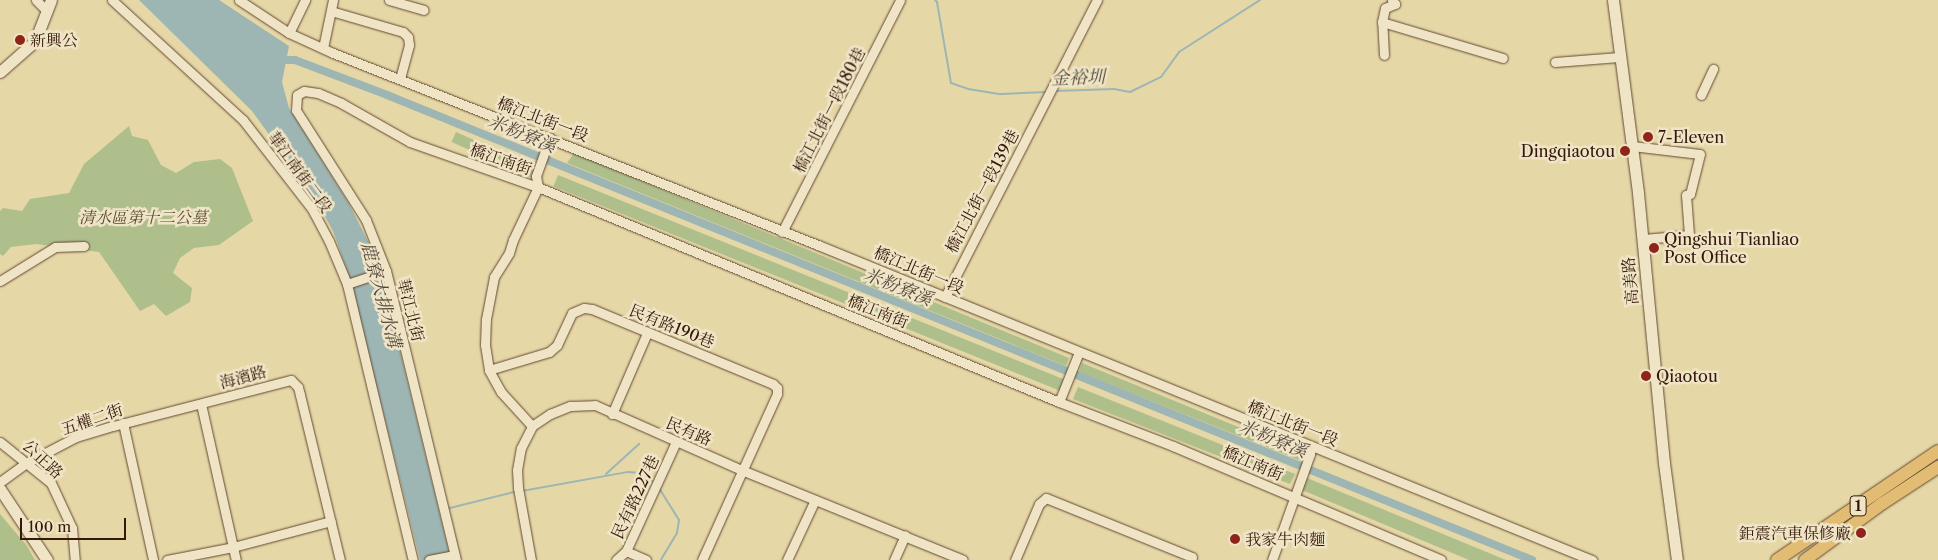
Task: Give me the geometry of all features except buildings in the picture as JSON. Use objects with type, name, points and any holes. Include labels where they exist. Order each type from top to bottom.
[{"type":"main road","name":"1","points":[[1778,560],[1938,451]]},
{"type":"main road","name":"1","points":[[1805,560],[1883,504],[1938,468]]},
{"type":"street","points":[[0,72],[35,41],[49,5],[36,0]]},
{"type":"street","name":"華江南街二段","points":[[112,0],[243,120],[312,209],[348,284],[413,560]]},
{"type":"street","name":"橋江北街一段","points":[[238,0],[289,33],[323,48],[818,245],[1077,356],[1311,446],[1592,560]]},
{"type":"street","points":[[289,33],[305,0]]},
{"type":"street","points":[[323,48],[333,0]]},
{"type":"street","points":[[389,0],[424,10]]},
{"type":"street","name":"橋江北街一段180巷","points":[[782,232],[900,0]]},
{"type":"street","name":"橋江北街一段139巷","points":[[945,298],[961,263],[1097,0]]},
{"type":"street","points":[[1384,55],[1382,22],[1385,8],[1395,4],[1392,0]]},
{"type":"street","name":"高美路","points":[[1613,0],[1643,239],[1664,463],[1677,560]]},
{"type":"street","points":[[331,11],[403,32],[408,37],[409,46],[400,78]]},
{"type":"street","points":[[1382,22],[1503,58]]},
{"type":"street","points":[[1555,62],[1619,57]]},
{"type":"street","points":[[1701,95],[1713,69]]},
{"type":"street","name":"橋江南街","points":[[304,91],[318,93],[341,103],[410,142],[538,187],[1059,402],[1173,446],[1441,560]]},
{"type":"street","name":"華江北街","points":[[304,91],[297,96],[296,110],[348,188],[366,220],[384,272],[454,557]]},
{"type":"street","points":[[531,560],[518,488],[517,470],[521,448],[532,426],[501,392],[489,370],[485,345],[486,319],[494,277],[509,254],[512,240],[538,187],[536,176],[550,137]]},
{"type":"street","points":[[1632,146],[1700,154],[1690,194],[1686,195],[1689,235],[1643,239]]},
{"type":"street","points":[[0,281],[55,248],[84,246]]},
{"type":"street","points":[[348,284],[384,272]]},
{"type":"street","name":"民有路190巷","points":[[489,370],[549,352],[557,345],[572,313],[584,308],[592,310],[768,380],[777,388],[778,394],[744,471]]},
{"type":"street","points":[[612,414],[647,333]]},
{"type":"street","points":[[1059,402],[1077,356]]},
{"type":"street","name":"海濱路","points":[[236,560],[201,404],[291,380],[298,387],[340,560]]},
{"type":"street","name":"五權二街","points":[[0,482],[28,462],[76,437],[123,423],[201,404]]},
{"type":"street","name":"民有路","points":[[532,426],[550,414],[570,406],[596,405],[612,414],[744,471],[905,535],[962,560]]},
{"type":"street","points":[[123,423],[153,560]]},
{"type":"street","name":"公正路","points":[[0,442],[28,462],[51,483],[60,498],[72,528],[75,560]]},
{"type":"street","name":"民有路227巷","points":[[616,560],[626,552],[676,442]]},
{"type":"street","points":[[1272,560],[1293,496],[1309,457],[1311,446]]},
{"type":"street","points":[[702,560],[744,471]]},
{"type":"street","points":[[0,489],[47,560]]},
{"type":"street","points":[[1014,560],[1039,504],[1046,498],[1192,557],[1191,560]]},
{"type":"street","points":[[787,560],[814,500]]},
{"type":"street","points":[[167,560],[233,547],[331,521]]},
{"type":"street","points":[[894,560],[905,535]]},
{"type":"street","points":[[626,552],[646,560]]},
{"type":"street","points":[[429,560],[454,557]]},
{"type":"green space","name":"清水區第十二公墓","points":[[129,126],[132,136],[148,140],[161,165],[176,173],[194,162],[220,159],[232,168],[253,221],[219,245],[194,248],[180,258],[173,273],[192,288],[190,302],[166,316],[154,304],[140,311],[99,252],[36,244],[11,247],[3,256],[0,254],[0,211],[3,208],[22,211],[30,199],[69,193],[84,164]]},
{"type":"green space","points":[[456,132],[541,170],[536,180],[452,142]]},
{"type":"green space","points":[[574,153],[1069,358],[1066,366],[567,163]]},
{"type":"green space","points":[[558,175],[1066,380],[1062,391],[554,186]]},
{"type":"green space","points":[[1082,363],[1302,453],[1301,461],[1079,372]]},
{"type":"green space","points":[[1078,387],[1295,474],[1290,484],[1073,399]]},
{"type":"green space","points":[[1307,478],[1506,560],[1469,560],[1302,490]]},
{"type":"green space","points":[[0,514],[27,546],[35,560],[0,560]]},
{"type":"water","name":"鹿寮大排水溝","points":[[139,0],[219,0],[289,46],[282,82],[289,108],[348,202],[378,261],[451,560],[420,560],[350,279],[333,231],[315,198],[252,111]]},
{"type":"waterway","name":"金裕圳","points":[[935,0],[937,2],[951,83],[968,89],[1001,94],[1047,92]]},
{"type":"waterway","name":"金裕圳","points":[[1055,91],[1114,89],[1130,92],[1161,77],[1179,52],[1260,0]]},
{"type":"waterway","name":"米粉寮溪","points":[[279,60],[295,60],[387,95],[1532,560]]},
{"type":"waterway","points":[[606,474],[639,444]]},
{"type":"waterway","points":[[522,491],[628,472],[640,473],[654,482]]},
{"type":"waterway","points":[[659,488],[679,520],[677,533],[661,560]]},
{"type":"waterway","points":[[446,509],[514,492]]},
{"type":"place","name":"新興公","points":[[20,40]]},
{"type":"place","name":"7-Eleven","points":[[1648,137]]},
{"type":"place","name":"Dingqiaotou","points":[[1625,151]]},
{"type":"place","name":"Qingshui Tianliao Post Office","points":[[1654,248]]},
{"type":"place","name":"Qiaotou","points":[[1646,376]]},
{"type":"place","name":"鉅震汽車保修廠","points":[[1861,533]]},
{"type":"place","name":"我家牛肉麵","points":[[1235,539]]}]
